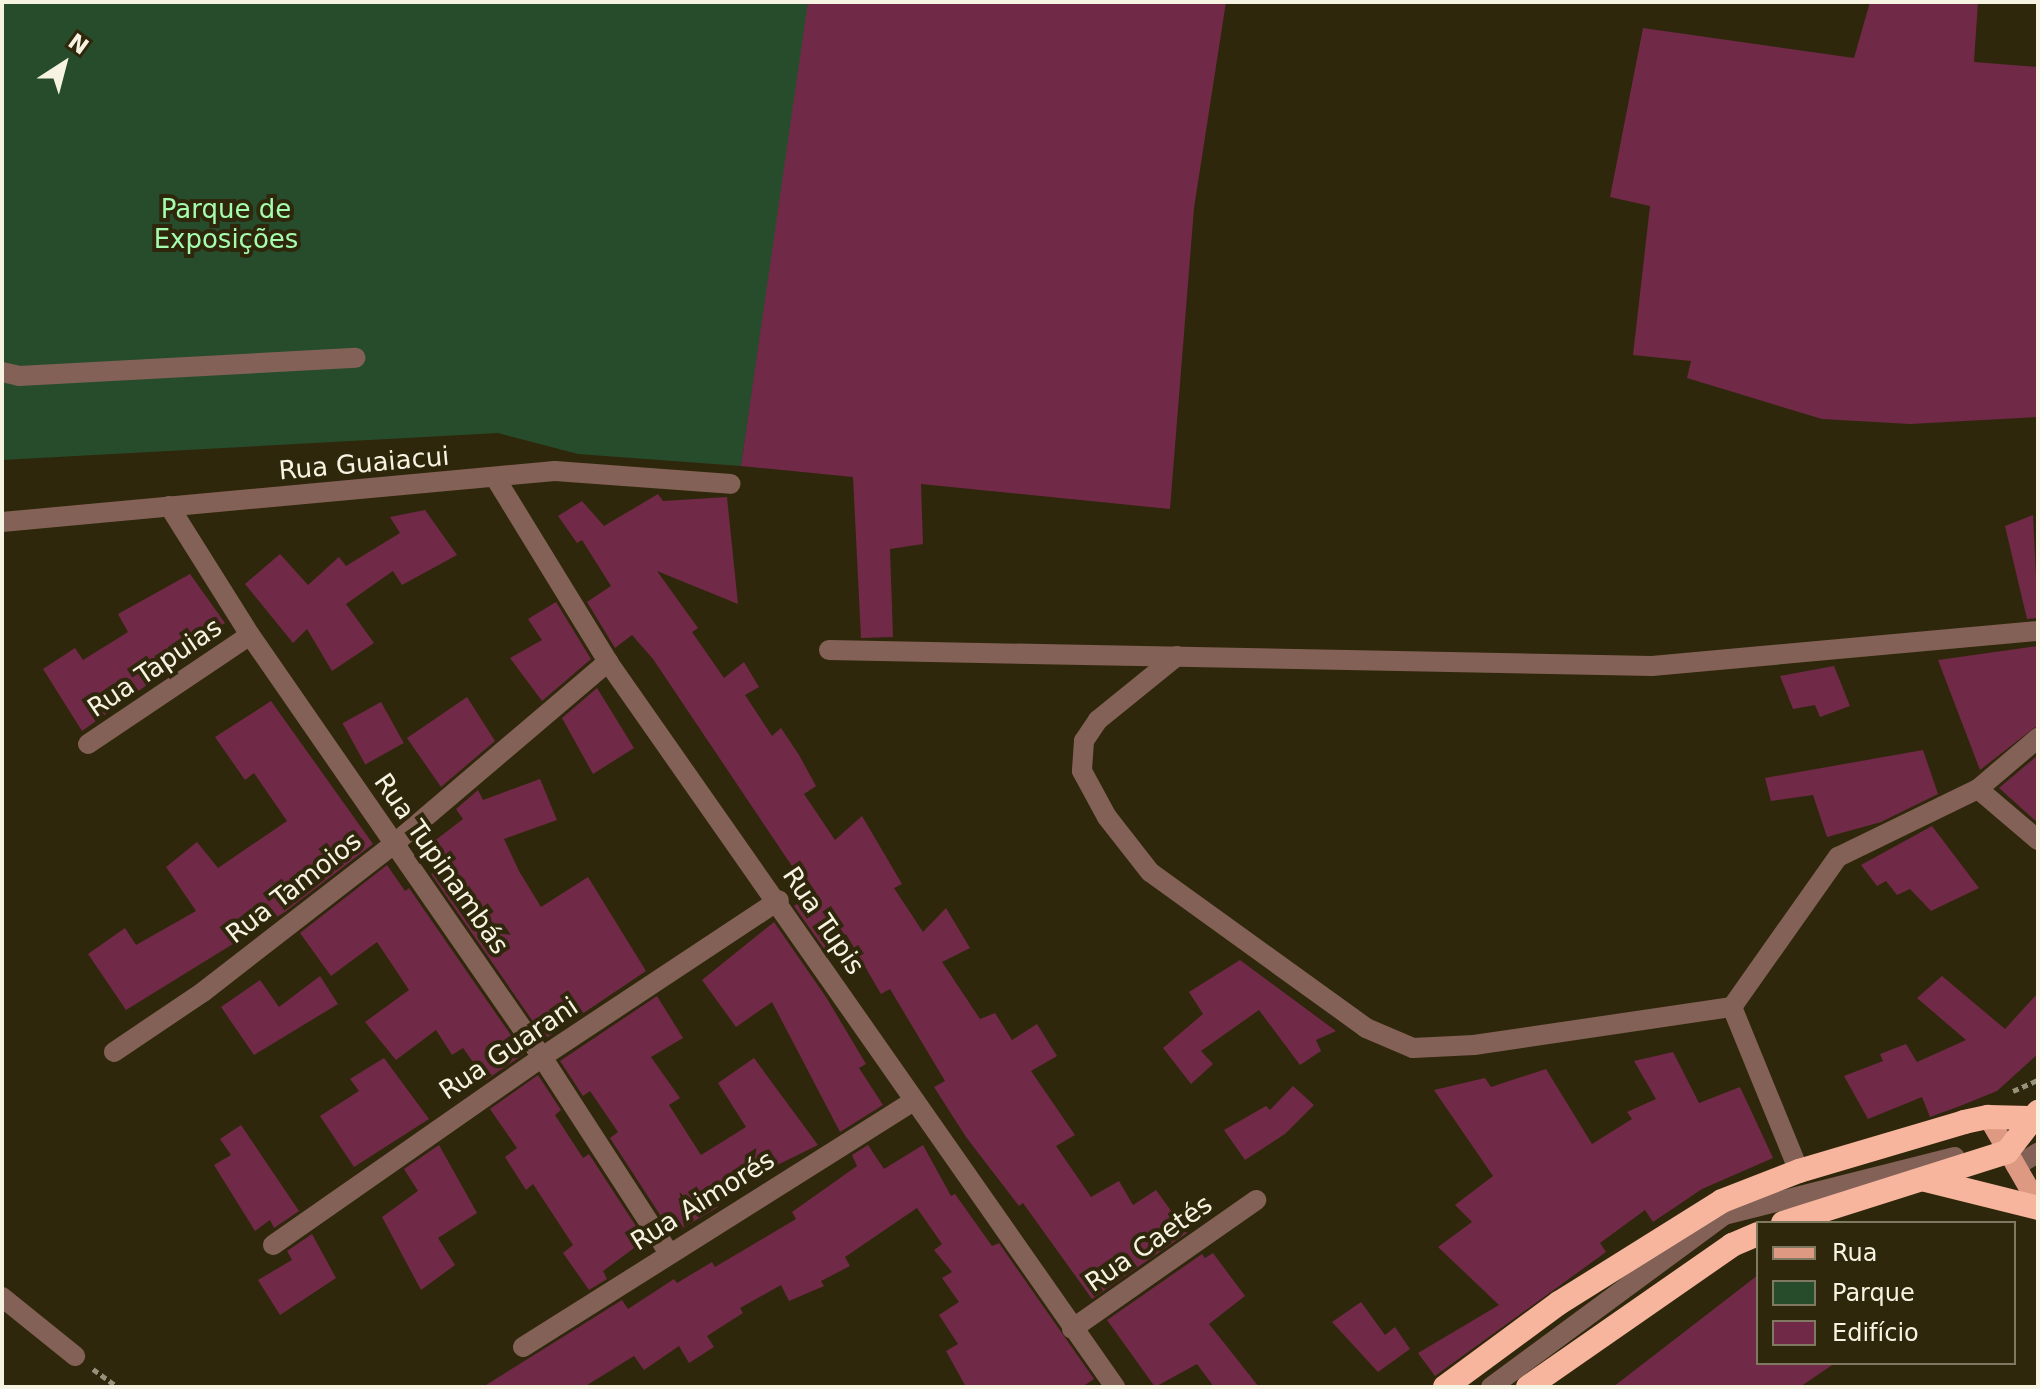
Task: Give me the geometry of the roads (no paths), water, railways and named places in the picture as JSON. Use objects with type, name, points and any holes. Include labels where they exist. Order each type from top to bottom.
[{"type":"highway","points":[[1445,1387],[1674,1226],[1799,1171],[1988,1117],[2034,1115]]},
{"type":"highway","points":[[1789,1221],[1924,1179],[2011,1159],[2034,1115]]},
{"type":"highway","points":[[1924,1179],[2038,1206]]},
{"type":"highway","points":[[1528,1387],[1732,1245],[1756,1235]]},
{"type":"main road","points":[[1988,1117],[2038,1206]]},
{"type":"street","points":[[2,372],[19,376],[356,358]]},
{"type":"street","name":"Rua Guaiacui","points":[[2,522],[496,479],[555,471],[731,484]]},
{"type":"street","name":"Rua Tupis","points":[[496,479],[608,662],[779,900],[912,1102],[1115,1387]]},
{"type":"street","name":"Rua Tupinambás","points":[[169,506],[250,635],[542,1057],[668,1252]]},
{"type":"street","points":[[829,650],[1652,666],[2038,631]]},
{"type":"street","name":"Rua Tapuias","points":[[88,744],[250,635]]},
{"type":"street","points":[[1177,656],[1098,720],[1084,741],[1082,771],[1107,817],[1150,872],[1366,1028],[1413,1048],[1474,1045],[1732,1007],[1838,857],[1978,789],[2038,738]]},
{"type":"street","name":"Rua Tamoios","points":[[114,1052],[203,992],[395,843],[608,662]]},
{"type":"street","points":[[1978,789],[2038,840]]},
{"type":"street","name":"Rua Guarani","points":[[273,1245],[542,1057],[779,900]]},
{"type":"street","points":[[1732,1007],[1799,1171]]},
{"type":"street","name":"Rua Aimorés","points":[[523,1347],[668,1252],[912,1102]]},
{"type":"street","points":[[2011,1159],[2038,1153]]},
{"type":"street","points":[[1491,1387],[1724,1215],[1955,1157]]},
{"type":"street","name":"Rua Caetés","points":[[1072,1329],[1256,1200]]},
{"type":"street","points":[[2,1297],[75,1356]]},
{"type":"park label","name":"Parque de Exposições","points":[[226,225]]}]
